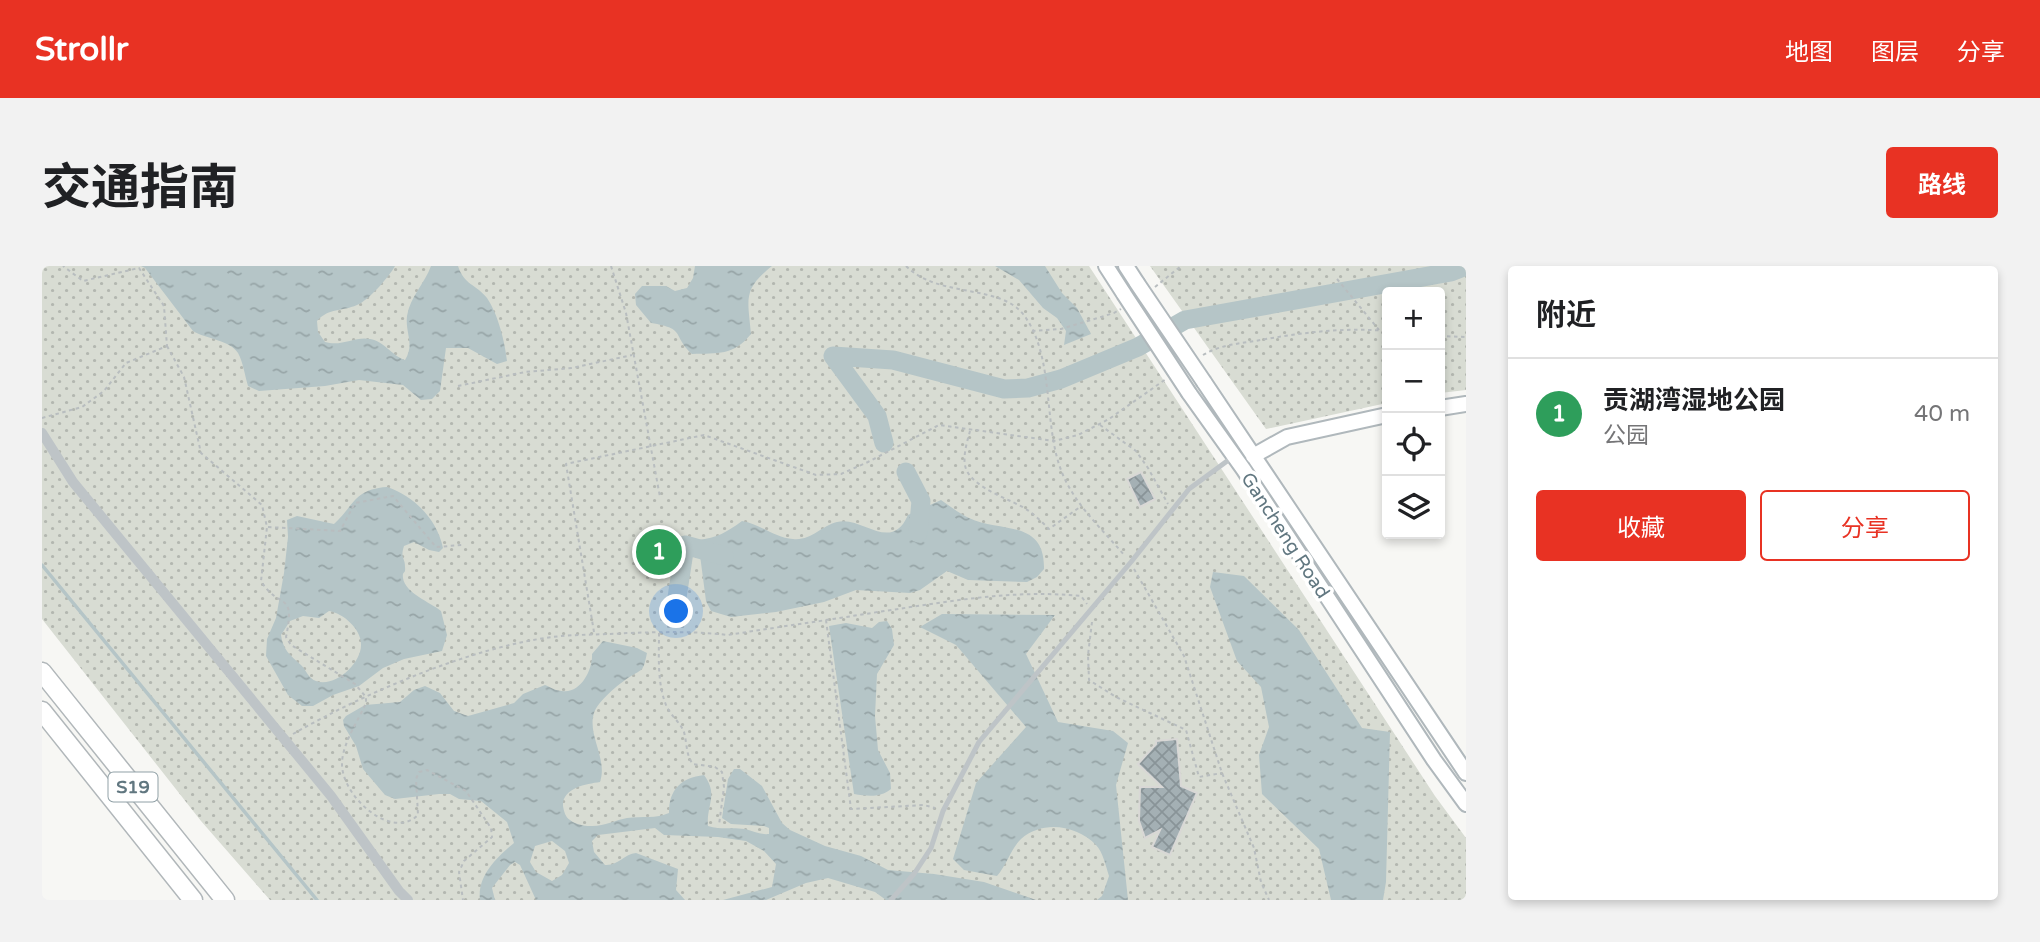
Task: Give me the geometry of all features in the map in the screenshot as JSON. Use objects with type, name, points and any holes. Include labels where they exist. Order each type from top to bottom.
[{"type":"highway","name":"S19","points":[[42,673],[225,900]]},
{"type":"highway","name":"S19","points":[[42,711],[193,900]]},
{"type":"street","name":"Gancheng Road","points":[[1106,266],[1426,749],[1466,804]]},
{"type":"street","name":"Gancheng Road","points":[[1126,266],[1466,773]]},
{"type":"street","points":[[1445,406],[1466,403]]},
{"type":"street","points":[[1253,456],[1287,440],[1382,417]]},
{"type":"street","points":[[42,433],[73,482],[331,796],[408,900]]},
{"type":"lane","points":[[891,900],[914,874],[931,848],[943,811],[979,741],[1042,670],[1171,509],[1189,489],[1234,456]]},
{"type":"path","points":[[63,266],[83,281],[139,268],[164,306],[167,346],[184,377],[201,453],[262,505],[267,527],[261,581],[289,606],[291,615],[286,637],[291,645],[336,671],[366,696],[366,703],[345,749],[342,765],[352,795],[378,818],[403,822],[413,820],[418,815],[416,779],[419,772],[427,770],[466,791],[491,828],[492,837],[464,861],[458,872],[463,900]]},
{"type":"path","points":[[611,266],[626,313],[660,497]]},
{"type":"path","points":[[906,266],[925,280],[946,288],[1009,302],[1023,314],[1041,354],[1050,420],[1061,471],[1082,506],[1130,562],[1184,656],[1222,773],[1254,848],[1261,882],[1269,900]]},
{"type":"path","points":[[1337,279],[1379,331]]},
{"type":"path","points":[[1032,331],[1061,329],[1081,323]]},
{"type":"path","points":[[1194,362],[1218,346],[1339,329],[1379,331]]},
{"type":"path","points":[[1445,336],[1466,337]]},
{"type":"path","points":[[42,418],[82,407],[104,391],[126,363],[167,346]]},
{"type":"path","points":[[458,386],[525,372],[572,368],[633,355]]},
{"type":"path","points":[[594,633],[566,464],[704,435],[816,475],[841,474],[939,425],[1055,442],[1078,435],[1099,424],[1171,376]]},
{"type":"path","points":[[1099,424],[1136,451],[1171,509]]},
{"type":"path","points":[[970,430],[965,468],[996,495],[1027,510],[1049,529],[1082,506]]},
{"type":"path","points":[[267,527],[340,531],[355,503],[393,496],[436,547],[462,545]]},
{"type":"path","points":[[283,740],[340,707],[366,696],[494,649],[550,637],[659,632],[728,635],[938,602],[1008,594],[1052,593],[1081,596],[1091,610],[1089,680],[1186,730],[1199,777],[1222,773]]},
{"type":"path","points":[[826,620],[851,809],[924,805],[943,811]]},
{"type":"path","points":[[659,632],[660,682],[667,707],[681,726],[687,741],[689,759],[693,764],[715,766],[722,772],[724,787],[719,825]]},
{"type":"shaded area","points":[[42,266],[1089,266],[1435,796],[1466,838],[1466,900],[270,900],[201,821],[42,619]]},
{"type":"shaded area","points":[[1150,266],[1466,266],[1466,390],[1445,392],[1445,287],[1382,287],[1382,404],[1266,429]]},
{"type":"water","points":[[141,266],[395,266],[362,303],[331,312],[317,321],[318,332],[325,342],[331,343],[364,338],[375,340],[405,360],[410,344],[407,316],[414,296],[431,266],[458,266],[467,281],[483,293],[491,305],[505,345],[507,361],[497,364],[468,348],[446,348],[440,391],[432,399],[421,400],[403,385],[359,380],[325,386],[259,391],[248,386],[238,353],[224,342],[193,331]]},
{"type":"water","points":[[695,266],[772,266],[751,289],[748,303],[751,334],[731,350],[692,354],[674,330],[651,323],[636,305],[635,294],[642,286],[666,286],[675,291],[687,288],[693,278]]},
{"type":"water","points":[[995,266],[1045,266],[1062,293],[1077,308],[1091,334],[1064,345],[1066,331],[1057,318],[1043,308],[1019,280]]},
{"type":"water","points":[[387,487],[406,496],[430,518],[440,537],[443,548],[439,552],[414,542],[404,546],[403,576],[413,593],[441,611],[447,635],[442,651],[404,659],[383,668],[359,686],[333,695],[313,706],[302,706],[288,695],[266,656],[267,639],[276,618],[284,573],[287,520],[297,516],[334,524],[356,499],[376,488]],"holes":[[[329,611],[355,627],[360,638],[360,651],[352,666],[339,677],[331,681],[316,681],[288,652],[281,635],[290,621],[303,616],[319,618]]]},
{"type":"water","points":[[941,500],[969,518],[1029,535],[1037,542],[1042,553],[1044,569],[1037,577],[1027,582],[968,580],[947,571],[920,590],[910,593],[856,590],[824,602],[776,612],[731,617],[711,611],[706,601],[698,540],[722,534],[742,521],[793,539],[811,536],[831,524],[847,521],[885,533],[893,532],[901,526],[908,515]]},
{"type":"water","points":[[1213,572],[1244,576],[1299,630],[1362,728],[1390,732],[1386,882],[1383,900],[1331,900],[1319,849],[1262,794],[1259,755],[1269,727],[1261,687],[1237,661],[1210,587]]},
{"type":"water","points":[[942,614],[1055,615],[1026,654],[1058,722],[1113,731],[1128,743],[1116,785],[1128,900],[1097,900],[1102,896],[1109,876],[1102,856],[1088,838],[1069,829],[1049,827],[1030,833],[1018,842],[997,876],[964,870],[953,859],[976,783],[1026,727],[956,645],[920,627]]},
{"type":"water","points":[[887,621],[892,629],[894,645],[877,674],[875,716],[878,750],[890,773],[891,789],[878,795],[854,794],[829,626],[846,623],[872,628],[879,622]]},
{"type":"water","points":[[603,641],[637,648],[647,653],[642,669],[609,693],[594,713],[593,730],[602,773],[600,782],[576,788],[566,795],[563,808],[568,819],[582,825],[595,826],[627,818],[664,815],[669,813],[671,797],[678,786],[689,779],[704,775],[711,788],[708,826],[769,834],[769,828],[764,826],[731,824],[722,818],[728,779],[734,769],[740,769],[762,786],[782,823],[790,830],[825,846],[861,856],[888,870],[984,882],[1036,900],[886,900],[875,892],[828,878],[806,883],[766,900],[723,900],[772,887],[776,864],[764,851],[746,841],[664,835],[655,828],[598,835],[592,841],[594,852],[605,865],[614,864],[636,853],[678,869],[676,890],[685,900],[536,900],[520,865],[515,862],[492,888],[495,900],[480,900],[485,875],[514,843],[507,822],[481,801],[459,799],[450,794],[395,799],[385,795],[363,769],[356,746],[343,720],[365,705],[400,702],[414,690],[425,686],[440,693],[454,711],[468,716],[514,703],[523,694],[545,685],[569,691],[580,685],[588,673],[592,654]],"holes":[[[552,841],[565,851],[569,863],[562,875],[552,881],[536,872],[530,862],[535,846]]]},
{"type":"building","points":[[1141,472],[1155,499],[1140,507],[1127,479]]},
{"type":"building","points":[[1177,739],[1181,786],[1197,793],[1170,855],[1152,847],[1160,830],[1145,838],[1139,821],[1140,787],[1162,787],[1138,764],[1156,741]]},
{"type":"waterway","points":[[884,443],[877,416],[833,356],[893,360],[1004,389],[1028,388],[1061,379],[1138,347],[1185,320],[1451,272],[1466,266]]},
{"type":"waterway","points":[[906,472],[921,501],[918,533]]},
{"type":"waterway","points":[[676,604],[685,545],[724,556]]},
{"type":"waterway","points":[[42,565],[317,900]]},
{"type":"place","name":"贡湖湾湿地公园","points":[[659,552]]}]
